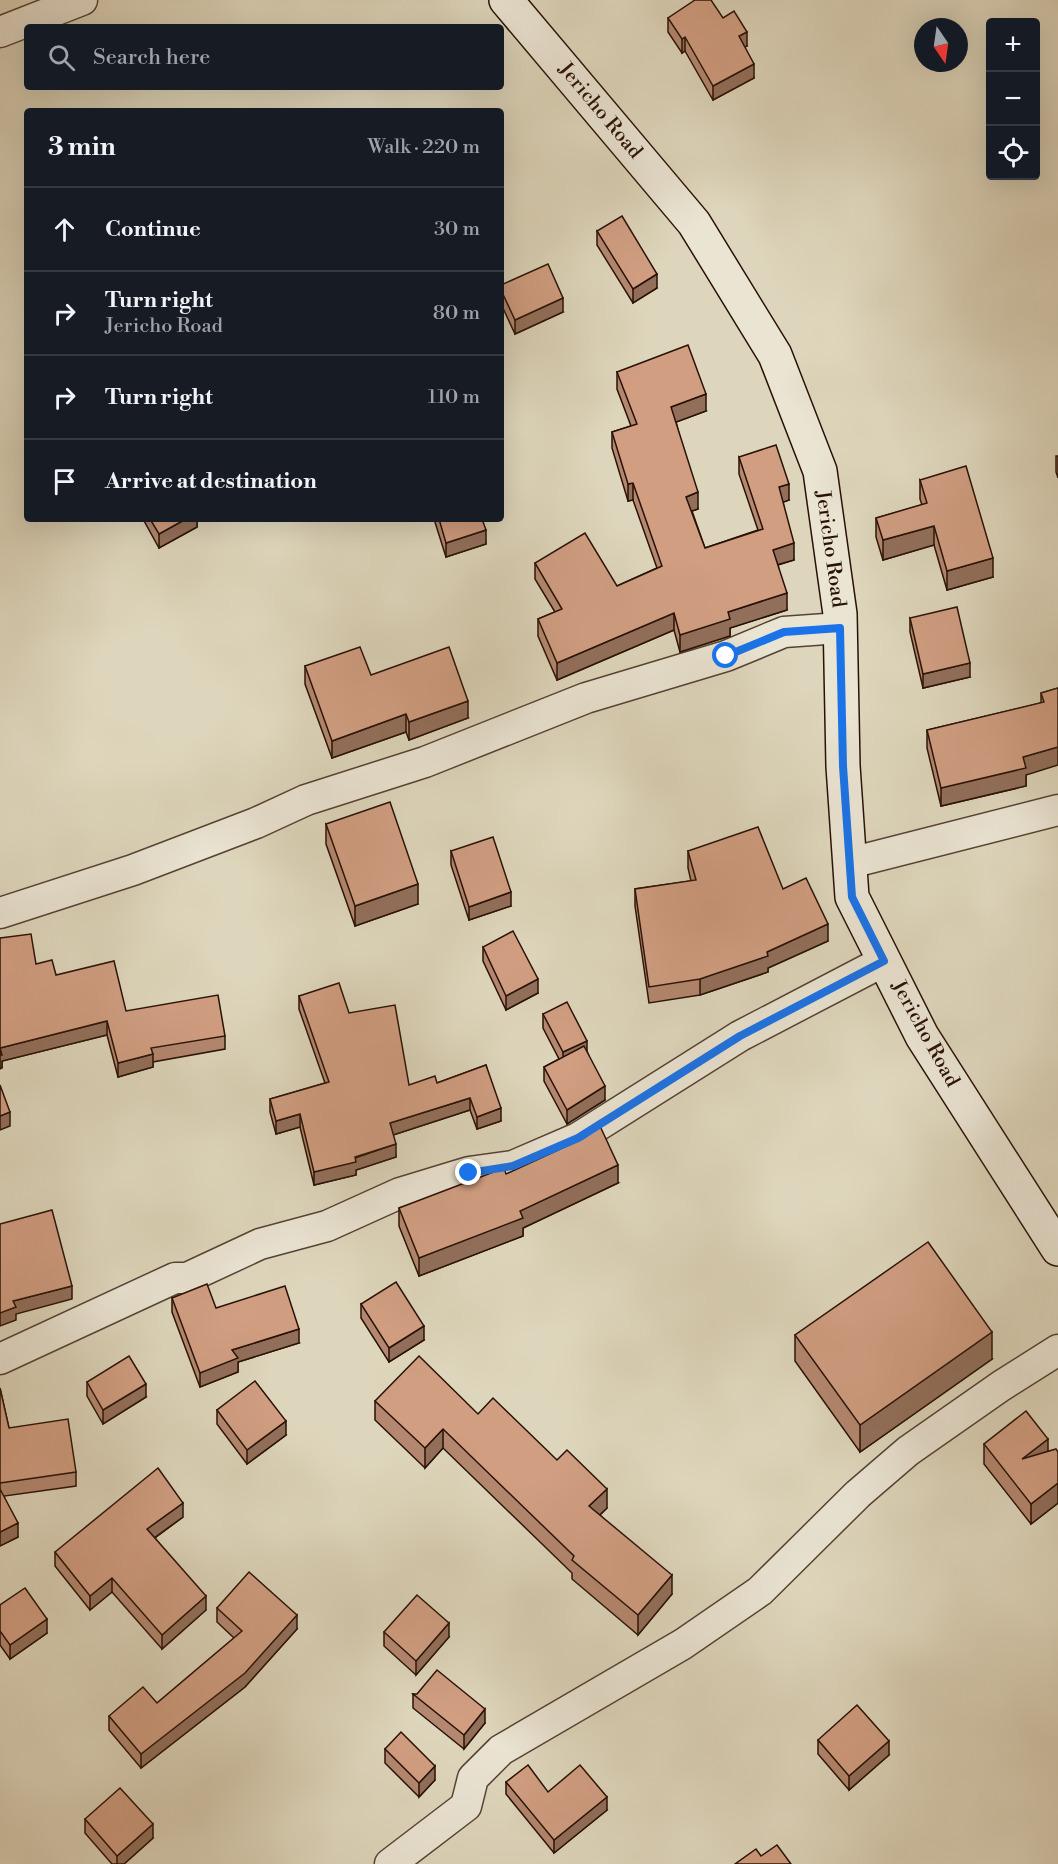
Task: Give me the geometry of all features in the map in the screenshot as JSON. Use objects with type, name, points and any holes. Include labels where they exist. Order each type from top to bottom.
[{"type":"street","points":[[0,32],[82,0]]},
{"type":"street","name":"Jericho Road","points":[[506,0],[694,223],[775,355],[820,471],[840,628],[843,766],[852,897],[922,1036],[1058,1249]]},
{"type":"street","points":[[0,913],[133,870],[256,824],[306,800],[425,762],[586,698],[726,656],[784,632],[840,628]]},
{"type":"street","points":[[850,863],[1058,810]]},
{"type":"street","points":[[0,1359],[175,1278],[187,1278],[260,1244],[327,1226],[400,1193],[469,1173],[513,1166],[578,1138],[740,1036],[884,961]]},
{"type":"street","points":[[390,1864],[466,1806],[473,1778],[501,1750],[683,1644],[760,1590],[858,1494],[908,1451],[1001,1386],[1058,1350]]},
{"type":"building","points":[[695,0],[711,0],[723,18],[734,11],[747,32],[739,36],[754,64],[713,86],[685,37],[682,39],[668,18]]},
{"type":"building","points":[[622,216],[657,274],[633,289],[597,231]]},
{"type":"building","points":[[548,264],[563,298],[515,320],[504,296],[504,284]]},
{"type":"building","points":[[688,345],[706,394],[671,407],[698,492],[686,497],[705,548],[763,529],[739,457],[776,445],[789,484],[779,487],[794,543],[773,550],[787,593],[728,612],[730,619],[680,635],[674,613],[557,663],[538,619],[562,609],[535,563],[585,533],[617,586],[662,566],[633,483],[628,484],[612,432],[637,424],[617,372]]},
{"type":"building","points":[[966,466],[993,558],[947,571],[934,526],[883,540],[876,518],[927,503],[920,480]]},
{"type":"building","points":[[152,522],[181,522],[159,534]]},
{"type":"building","points":[[440,522],[483,522],[486,530],[446,543]]},
{"type":"building","points":[[957,607],[970,663],[923,674],[910,618]]},
{"type":"building","points":[[360,647],[371,675],[449,647],[468,701],[409,722],[406,714],[332,741],[305,666]]},
{"type":"building","points":[[1058,688],[1058,747],[1023,757],[1026,768],[941,788],[927,730],[1044,702],[1041,693]]},
{"type":"building","points":[[390,802],[418,884],[355,906],[326,824]]},
{"type":"building","points":[[758,827],[783,889],[806,878],[828,924],[767,952],[768,956],[700,979],[649,987],[635,889],[696,880],[688,851]]},
{"type":"building","points":[[493,837],[511,892],[469,907],[451,851]]},
{"type":"building","points":[[513,931],[538,979],[506,996],[483,947]]},
{"type":"building","points":[[31,934],[36,964],[52,960],[56,975],[114,961],[126,1011],[218,995],[225,1036],[151,1048],[153,1054],[118,1063],[107,1021],[0,1048],[0,938]]},
{"type":"building","points":[[339,983],[349,1013],[395,1005],[409,1085],[435,1076],[437,1083],[486,1065],[501,1108],[477,1117],[470,1098],[390,1123],[396,1144],[355,1157],[356,1162],[314,1172],[300,1114],[276,1121],[270,1099],[329,1082],[299,996]]},
{"type":"building","points":[[567,1002],[587,1041],[563,1052],[543,1014]]},
{"type":"building","points":[[584,1046],[605,1086],[567,1110],[544,1067]]},
{"type":"building","points":[[0,1085],[10,1112],[0,1116]]},
{"type":"building","points":[[600,1126],[618,1165],[520,1211],[523,1218],[419,1258],[399,1208],[504,1168],[506,1174],[584,1138]]},
{"type":"building","points":[[52,1210],[72,1286],[13,1301],[16,1307],[0,1313],[0,1224]]},
{"type":"building","points":[[928,1242],[992,1332],[860,1425],[795,1335]]},
{"type":"building","points":[[396,1282],[424,1326],[389,1348],[361,1304]]},
{"type":"building","points":[[207,1284],[216,1308],[285,1286],[299,1329],[232,1350],[238,1358],[200,1373],[172,1298]]},
{"type":"building","points":[[129,1356],[146,1384],[103,1410],[87,1382]]},
{"type":"building","points":[[419,1356],[478,1414],[493,1398],[557,1460],[567,1450],[607,1489],[589,1506],[672,1575],[638,1615],[572,1560],[574,1556],[443,1429],[425,1448],[375,1401]]},
{"type":"building","points":[[255,1381],[286,1421],[247,1450],[217,1410]]},
{"type":"building","points":[[0,1388],[9,1428],[68,1419],[76,1472],[0,1483]]},
{"type":"building","points":[[1026,1411],[1048,1439],[1022,1459],[1056,1449],[1058,1452],[1058,1483],[1031,1504],[984,1444]]},
{"type":"building","points":[[158,1468],[183,1503],[147,1529],[206,1596],[162,1635],[112,1578],[90,1596],[55,1552]]},
{"type":"building","points":[[0,1489],[18,1523],[0,1532]]},
{"type":"building","points":[[249,1572],[297,1615],[245,1673],[141,1754],[109,1716],[143,1687],[157,1703],[242,1631],[217,1608]]},
{"type":"building","points":[[25,1588],[47,1619],[10,1645],[0,1631],[0,1605]]},
{"type":"building","points":[[417,1595],[449,1623],[416,1661],[384,1632]]},
{"type":"building","points":[[437,1670],[485,1709],[464,1735],[413,1694],[417,1694]]},
{"type":"building","points":[[857,1705],[889,1741],[849,1776],[818,1740]]},
{"type":"building","points":[[401,1732],[435,1766],[419,1783],[385,1749]]},
{"type":"building","points":[[528,1765],[548,1792],[580,1765],[607,1797],[554,1840],[506,1782]]},
{"type":"building","points":[[120,1788],[153,1824],[117,1856],[85,1819]]},
{"type":"building","points":[[777,1845],[791,1864],[735,1864],[756,1849],[761,1856]]},
{"type":"route","points":[[469,1173],[513,1166],[578,1138],[740,1036],[884,961],[852,897],[843,766],[840,628],[784,632],[726,656]]}]
